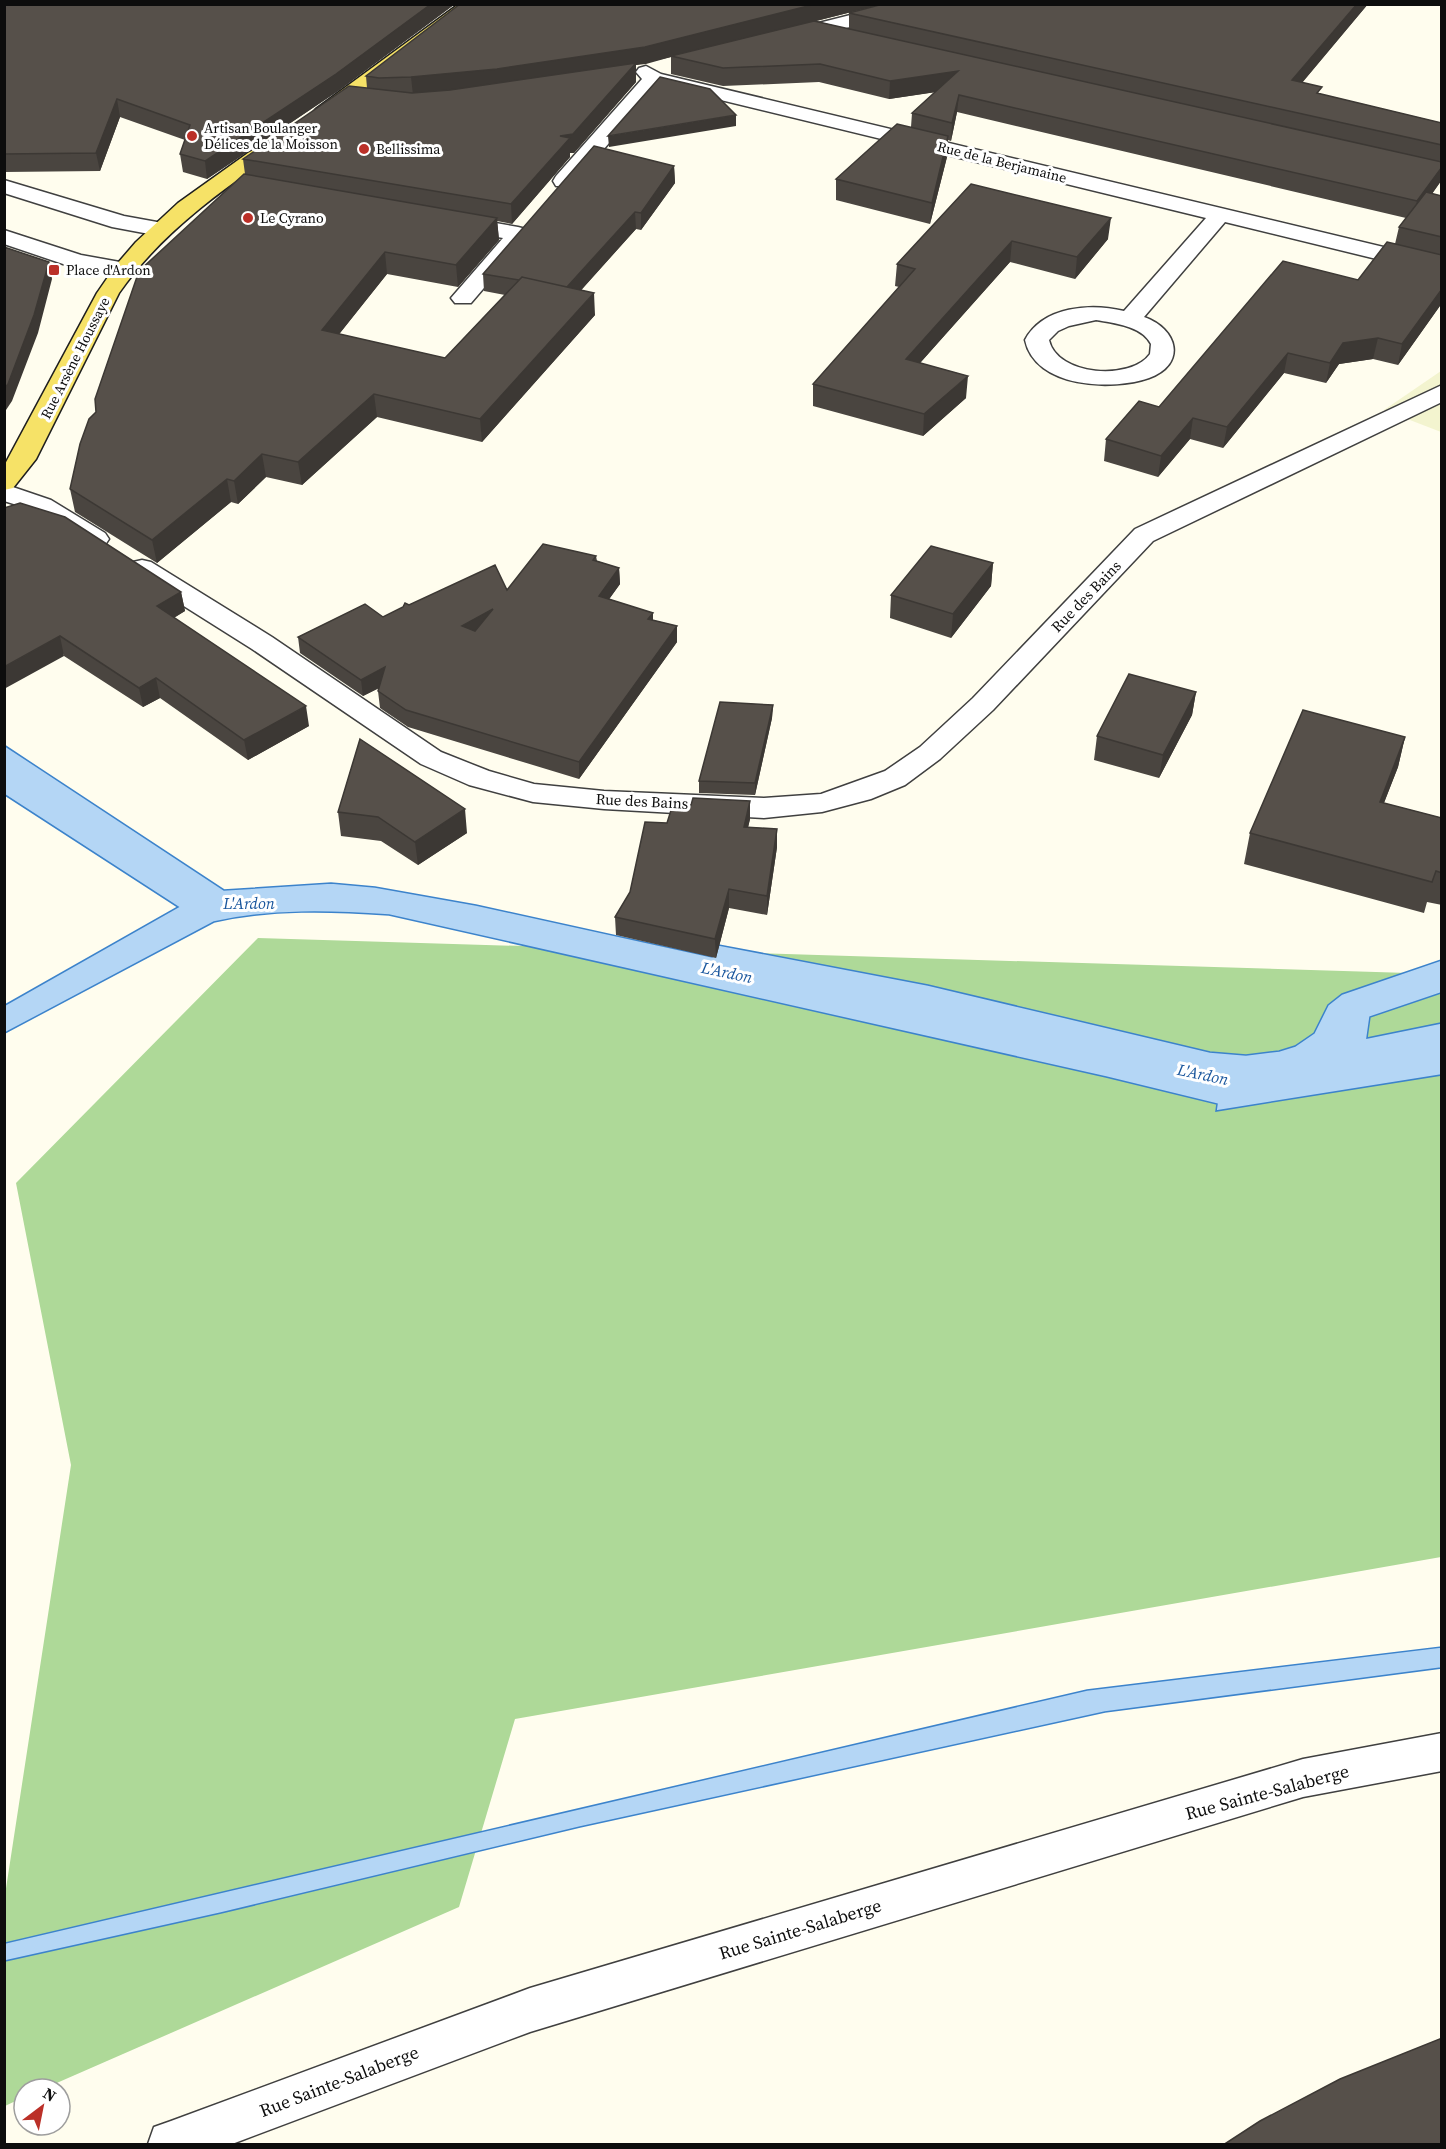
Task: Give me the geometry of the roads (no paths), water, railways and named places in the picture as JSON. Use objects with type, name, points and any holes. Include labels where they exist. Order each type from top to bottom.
[{"type":"main road","name":"Rue Arsène Houssaye","points":[[4,483],[33,441],[108,292],[123,269],[160,229],[220,182],[346,97],[472,4]]},
{"type":"street","points":[[768,42],[919,4]]},
{"type":"street","points":[[814,30],[861,40]]},
{"type":"street","points":[[623,75],[650,75],[677,64]]},
{"type":"street","points":[[548,199],[650,75]]},
{"type":"street","name":"Rue de la Berjamaine","points":[[650,75],[1442,268]]},
{"type":"street","points":[[346,97],[372,102]]},
{"type":"street","points":[[220,182],[246,186]]},
{"type":"street","points":[[4,186],[120,222],[160,229]]},
{"type":"street","points":[[1130,319],[1220,214]]},
{"type":"street","points":[[463,298],[533,216]]},
{"type":"street","points":[[439,220],[518,234]]},
{"type":"street","points":[[4,237],[77,261],[123,269]]},
{"type":"street","points":[[1096,313],[1130,319],[1159,336],[1163,348],[1163,354],[1156,364],[1147,370],[1129,376],[1097,377],[1076,373],[1050,362],[1040,351],[1038,341],[1042,330],[1053,322],[1075,315],[1096,313]]},
{"type":"street","name":"Rue des Bains","points":[[4,492],[42,505],[262,643],[430,758],[479,778],[532,793],[604,800],[764,808],[822,803],[861,792],[895,778],[930,753],[983,704],[1144,535],[1442,392]]},
{"type":"street","name":"Rue Sainte-Salaberge","points":[[171,2145],[530,2010],[1303,1779],[1442,1752]]},
{"type":"water","name":"L'Ardon","points":[[4,745],[224,890],[331,883],[375,887],[476,905],[712,957],[719,945],[928,985],[1210,1052],[1246,1055],[1279,1051],[1295,1046],[1314,1033],[1328,1005],[1342,994],[1441,960],[1441,993],[1370,1017],[1367,1038],[1441,1023],[1441,1075],[1216,1111],[1217,1104],[1106,1077],[389,915],[346,913],[279,913],[214,922],[5,1033],[5,1005],[178,907],[5,795]]},
{"type":"water","points":[[1441,1647],[1441,1668],[1105,1712],[580,1827],[221,1913],[5,1961],[5,1943],[1087,1690]]},
{"type":"place","name":"Artisan Boulanger Délices de la Moisson","points":[[192,136]]},
{"type":"place","name":"Bellissima","points":[[364,149]]},
{"type":"place","name":"Le Cyrano","points":[[248,218]]},
{"type":"place","name":"Place d'Ardon","points":[[54,270]]}]
